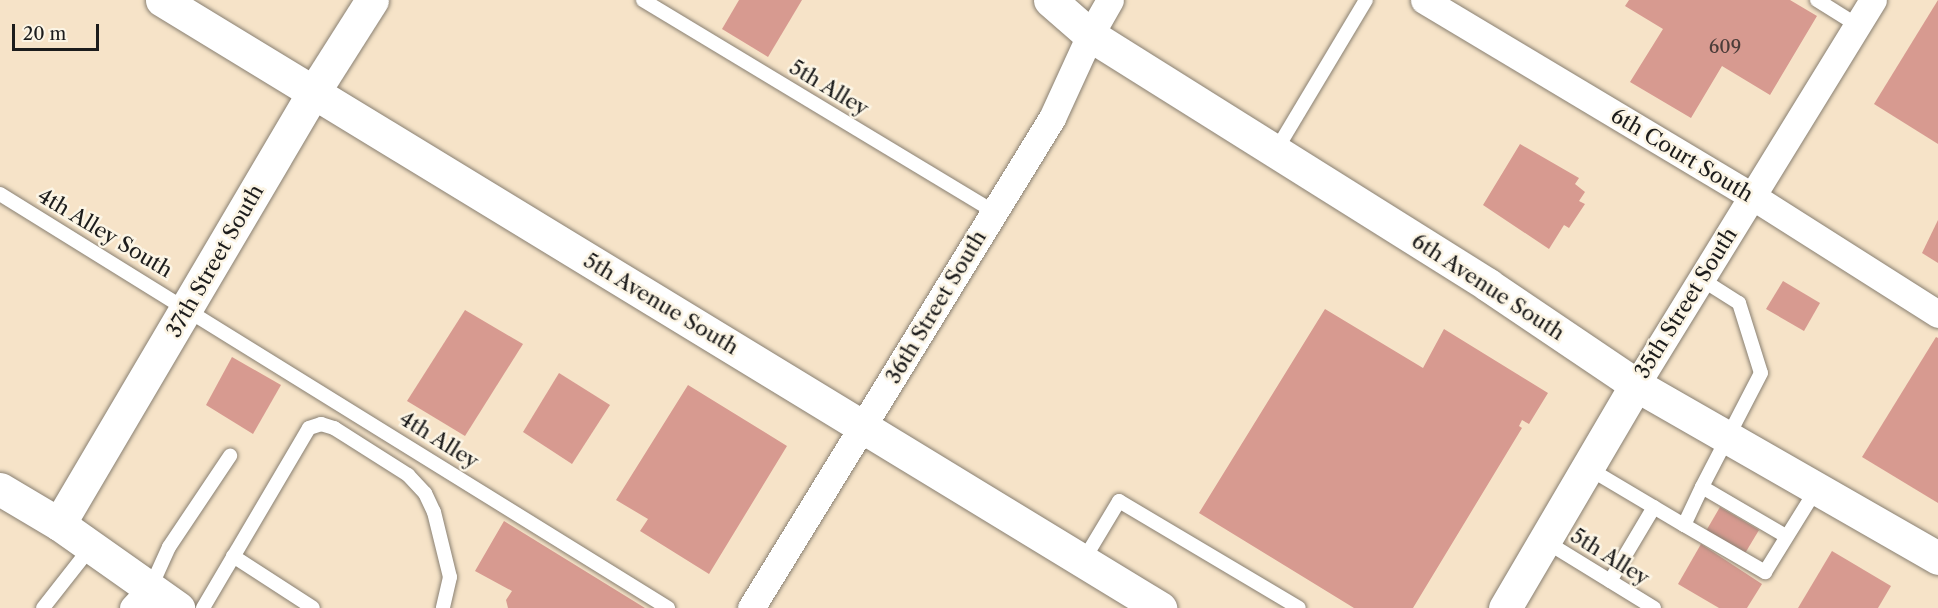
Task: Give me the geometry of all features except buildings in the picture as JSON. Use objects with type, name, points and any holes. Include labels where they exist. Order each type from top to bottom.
[{"type":"street","name":"5th Avenue South","points":[[162,0],[1160,608]]},
{"type":"street","name":"37th Street South","points":[[59,524],[313,93],[372,0]]},
{"type":"street","name":"6th Avenue South","points":[[1050,0],[1090,35],[1488,285],[1636,385],[1938,558]]},
{"type":"street","name":"36th Street South","points":[[751,608],[865,427],[993,211],[1052,118],[1090,35],[1110,0]]},
{"type":"street","name":"6th Court South","points":[[1424,0],[1752,196],[1938,314]]},
{"type":"street","name":"35th Street South","points":[[1505,608],[1636,385],[1873,0]]},
{"type":"street","points":[[0,489],[59,524],[91,547],[141,599],[178,608]]},
{"type":"lane","name":"5th Alley","points":[[643,0],[993,211]]},
{"type":"lane","points":[[1275,152],[1366,0]]},
{"type":"lane","points":[[1817,0],[1857,25]]},
{"type":"lane","name":"4th Alley South","points":[[0,194],[187,308]]},
{"type":"lane","points":[[1684,525],[1761,373],[1739,303],[1701,279]]},
{"type":"lane","name":"4th Alley","points":[[187,308],[668,608]]},
{"type":"lane","points":[[203,608],[309,428],[321,424],[334,428],[408,475],[425,493],[434,512],[450,578],[443,608]]},
{"type":"lane","points":[[141,599],[169,547],[230,456]]},
{"type":"lane","points":[[1588,468],[1765,572],[1817,488]]},
{"type":"lane","points":[[1702,486],[1786,536]]},
{"type":"lane","points":[[1083,561],[1119,501],[1299,608]]},
{"type":"lane","points":[[1610,581],[1654,507]]},
{"type":"lane","name":"5th Alley","points":[[1545,541],[1653,608]]},
{"type":"lane","points":[[43,608],[91,547]]},
{"type":"lane","points":[[233,556],[313,608]]}]
